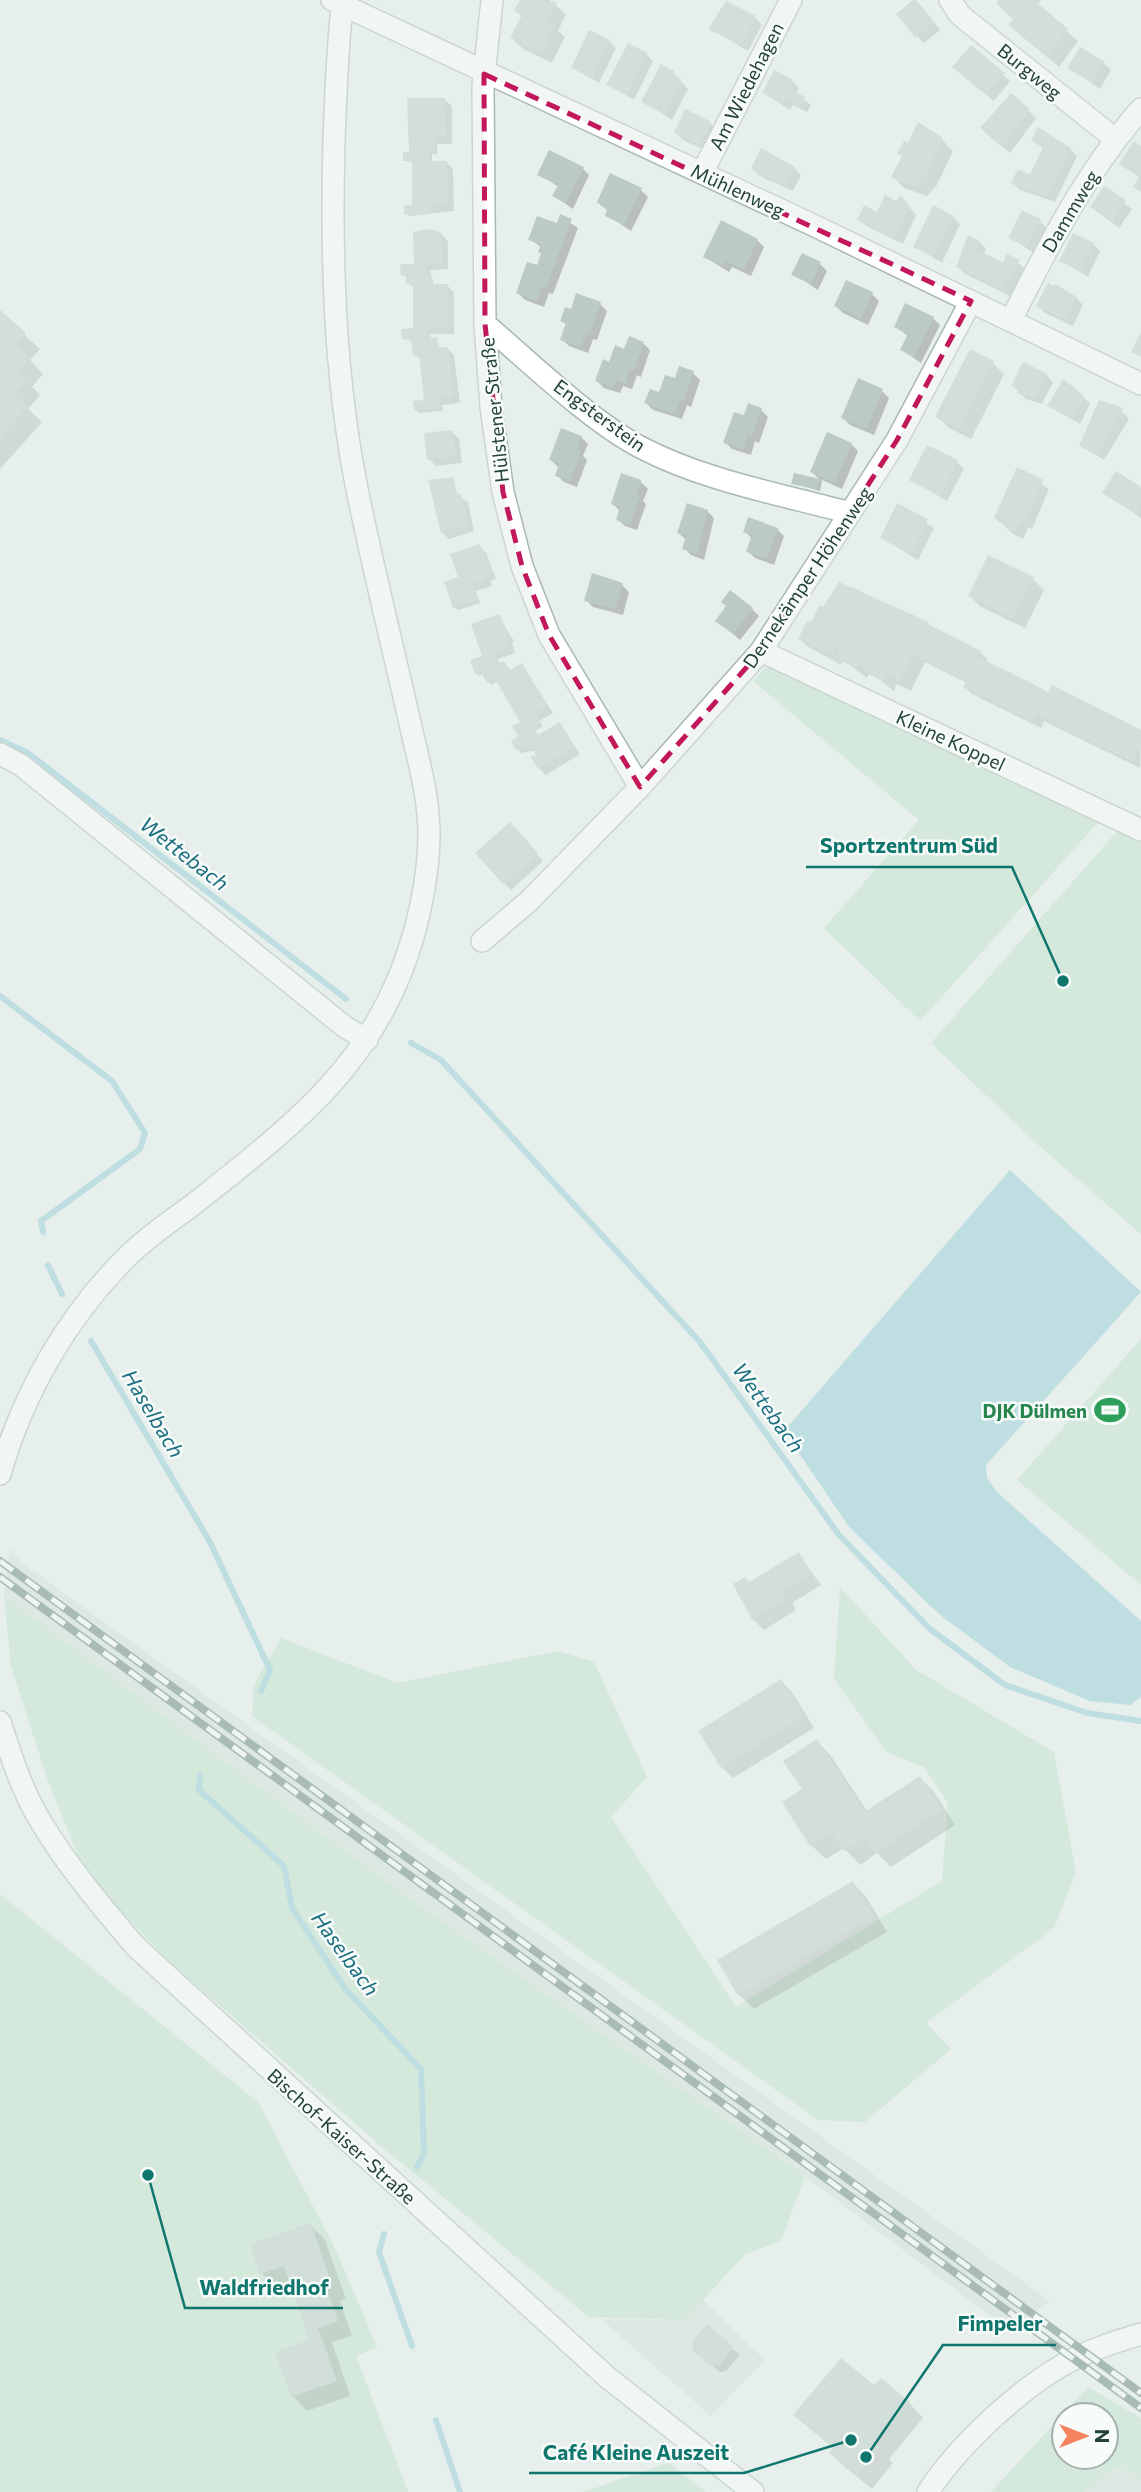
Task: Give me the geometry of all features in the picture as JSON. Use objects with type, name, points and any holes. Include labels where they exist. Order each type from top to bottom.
[{"type":"street","name":"Hülstener Straße","points":[[492,0],[484,74],[485,324],[491,407],[503,492],[522,566],[548,635],[640,787]]},
{"type":"street","name":"Am Wiedehagen","points":[[702,173],[791,0]]},
{"type":"street","name":"Burgweg","points":[[950,0],[960,15],[1115,139]]},
{"type":"street","name":"Mühlenweg","points":[[339,2],[484,74],[562,106],[1141,384]]},
{"type":"street","points":[[0,1474],[13,1429],[47,1363],[85,1305],[129,1255],[293,1126],[328,1090],[368,1040],[412,940],[424,893],[429,837],[424,783],[355,483],[343,399],[334,302],[332,199],[339,2]]},
{"type":"street","name":"Dammweg","points":[[1011,320],[1055,231],[1115,139],[1141,109]]},
{"type":"street","name":"Dernekämper Höhenweg","points":[[482,941],[529,901],[640,787],[761,651],[897,440],[971,301]]},
{"type":"street","name":"Engsterstein","points":[[485,324],[597,417],[637,446],[683,468],[850,513]]},
{"type":"street","name":"Kleine Koppel","points":[[761,651],[1141,830]]},
{"type":"street","points":[[0,754],[21,765],[345,1027],[368,1040]]},
{"type":"street","name":"Bischof-Kaiser-Straße","points":[[0,1722],[16,1769],[40,1821],[95,1900],[136,1947],[607,2377],[753,2492]]},
{"type":"street","points":[[928,2492],[942,2470],[1006,2408],[1060,2366],[1107,2344],[1141,2334]]},
{"type":"highlighted area","points":[[484,74],[971,301],[897,440],[761,651],[640,787],[549,635],[522,566],[503,492],[485,324]]},
{"type":"shaded area","points":[[10,1548],[22,1563],[1050,2301],[1010,2331],[805,2176],[397,1890],[4,1596]]},
{"type":"shaded area","points":[[703,2300],[765,2360],[711,2416],[601,2319],[684,2320]]},
{"type":"shaded area","points":[[1120,2465],[1141,2481],[1141,2492],[1084,2492],[1112,2471],[1120,2471]]},
{"type":"green space","points":[[770,663],[1101,819],[920,1021],[824,928],[919,820],[753,681]]},
{"type":"green space","points":[[1120,828],[1141,838],[1141,1234],[1036,1143],[931,1043]]},
{"type":"green space","name":"DJK Dülmen","points":[[1141,1339],[1141,1585],[1017,1480]]},
{"type":"green space","points":[[840,1587],[916,1670],[1054,1752],[1076,1872],[1054,1928],[926,2023],[951,2049],[865,2122],[818,2120],[252,1716],[254,1685],[281,1638],[397,1683],[558,1651],[594,1662],[647,1777],[611,1817],[736,2007],[942,1881],[948,1803],[924,1767],[887,1752],[834,1679]]},
{"type":"green space","points":[[4,1596],[397,1890],[805,2176],[781,2241],[745,2254],[685,2320],[589,2317],[381,2146],[163,1956],[110,1899],[78,1856],[47,1778],[11,1666]]},
{"type":"green space","points":[[0,1894],[258,2102],[335,2248],[377,2347],[356,2356],[408,2492],[0,2492]]},
{"type":"green space","points":[[1088,2387],[1112,2401],[1075,2401]]},
{"type":"green space","points":[[1120,2406],[1141,2418],[1141,2481],[1121,2464]]},
{"type":"green space","points":[[1050,2428],[1050,2471],[1112,2471],[1084,2492],[991,2492]]},
{"type":"green space","points":[[669,2463],[706,2492],[583,2492]]},
{"type":"water","points":[[1010,1170],[1141,1292],[986,1465],[987,1478],[997,1492],[1141,1621],[1141,1697],[1130,1705],[1090,1701],[1010,1667],[940,1615],[849,1527],[784,1431]]},
{"type":"building","points":[[520,0],[557,2],[547,21],[555,25],[541,53],[510,38],[522,15],[514,11]]},
{"type":"building","points":[[916,0],[934,22],[916,38],[896,14]]},
{"type":"building","points":[[997,0],[1034,0],[1068,29],[1047,57],[1008,25],[1013,19],[997,4]]},
{"type":"building","points":[[726,1],[756,16],[741,45],[708,29]]},
{"type":"building","points":[[589,30],[610,40],[592,78],[571,68]]},
{"type":"building","points":[[628,43],[647,53],[627,95],[606,85]]},
{"type":"building","points":[[971,45],[1005,73],[986,95],[952,67]]},
{"type":"building","points":[[1080,47],[1105,62],[1092,83],[1067,68]]},
{"type":"building","points":[[661,64],[674,71],[672,76],[682,80],[665,114],[641,102]]},
{"type":"building","points":[[774,70],[793,80],[789,88],[805,97],[800,106],[786,99],[783,104],[762,93]]},
{"type":"building","points":[[1011,93],[1030,109],[1002,147],[980,128]]},
{"type":"building","points":[[407,98],[445,98],[446,137],[435,137],[435,152],[429,152],[430,161],[447,161],[447,204],[430,204],[430,213],[404,214],[404,205],[412,205],[412,161],[403,161],[403,152],[409,152]]},
{"type":"building","points":[[685,109],[711,122],[700,145],[674,133]]},
{"type":"building","points":[[918,122],[943,138],[924,178],[919,179],[916,186],[891,177],[902,156],[897,154],[904,141],[908,143]]},
{"type":"building","points":[[1038,127],[1071,148],[1047,197],[1011,183],[1018,169],[1030,175],[1043,147],[1031,141]]},
{"type":"building","points":[[1134,141],[1141,146],[1141,192],[1133,187],[1139,177],[1119,164]]},
{"type":"building","points":[[761,148],[795,167],[785,186],[751,169]]},
{"type":"building","points":[[549,150],[584,167],[566,203],[552,196],[558,185],[537,175]]},
{"type":"building","points":[[610,173],[642,188],[624,225],[605,216],[607,210],[597,202]]},
{"type":"building","points":[[1104,186],[1126,200],[1112,222],[1090,207]]},
{"type":"building","points":[[885,195],[897,201],[900,195],[910,206],[895,238],[857,220],[864,205],[877,212]]},
{"type":"building","points":[[933,205],[954,216],[934,257],[913,247]]},
{"type":"building","points":[[1022,210],[1041,219],[1027,247],[1008,238]]},
{"type":"building","points":[[560,214],[572,219],[546,288],[542,287],[537,301],[516,293],[527,262],[537,265],[541,253],[538,252],[541,244],[528,240],[537,216],[557,223]]},
{"type":"building","points":[[721,220],[758,239],[744,270],[725,261],[722,266],[703,257]]},
{"type":"building","points":[[428,229],[441,232],[442,263],[427,263],[427,275],[432,275],[432,284],[448,284],[448,328],[428,328],[429,338],[437,337],[438,348],[448,347],[454,396],[439,398],[441,408],[414,411],[413,401],[424,400],[419,355],[413,356],[411,339],[402,339],[401,329],[413,328],[413,284],[406,284],[406,275],[401,275],[400,264],[414,264],[413,232]]},
{"type":"building","points":[[1073,233],[1094,243],[1080,271],[1059,261]]},
{"type":"building","points":[[968,235],[980,241],[976,250],[1003,263],[1007,254],[1020,260],[1002,290],[956,267]]},
{"type":"building","points":[[802,253],[821,262],[811,284],[791,275]]},
{"type":"building","points":[[846,280],[873,292],[861,319],[834,306]]},
{"type":"building","points":[[1048,283],[1054,286],[1055,284],[1077,297],[1066,320],[1036,306]]},
{"type":"building","points":[[576,293],[601,302],[590,334],[586,333],[581,347],[560,340],[566,323],[560,321],[565,307],[571,309]]},
{"type":"building","points":[[905,303],[934,317],[914,357],[900,350],[908,334],[894,327]]},
{"type":"building","points":[[0,310],[26,333],[16,345],[30,358],[18,371],[27,379],[14,394],[28,406],[0,438]]},
{"type":"building","points":[[1141,332],[1141,357],[1131,352]]},
{"type":"building","points":[[629,336],[644,342],[634,371],[630,369],[625,384],[616,380],[613,387],[595,381],[603,359],[609,362],[615,345],[624,349]]},
{"type":"building","points":[[970,349],[994,361],[960,430],[936,418],[936,415]]},
{"type":"building","points":[[1023,362],[1047,374],[1035,398],[1017,393],[1019,390],[1011,386]]},
{"type":"building","points":[[679,366],[694,371],[684,401],[680,400],[675,414],[644,403],[650,389],[659,392],[665,375],[675,378]]},
{"type":"building","points":[[858,378],[883,389],[867,429],[841,418]]},
{"type":"building","points":[[1063,379],[1084,396],[1073,419],[1047,406]]},
{"type":"building","points":[[1099,400],[1121,407],[1123,411],[1097,455],[1079,446]]},
{"type":"building","points":[[748,403],[762,408],[752,437],[748,435],[744,449],[723,443],[734,412],[744,415]]},
{"type":"building","points":[[561,428],[582,436],[577,450],[581,451],[570,481],[555,476],[559,463],[549,460]]},
{"type":"building","points":[[452,430],[456,456],[427,460],[424,433]]},
{"type":"building","points":[[827,432],[852,443],[835,483],[810,472]]},
{"type":"building","points":[[927,445],[958,460],[940,496],[909,480]]},
{"type":"building","points":[[1017,467],[1043,480],[1025,523],[1021,521],[1015,533],[994,518]]},
{"type":"building","points":[[1116,471],[1141,487],[1141,501],[1135,513],[1102,493]]},
{"type":"building","points":[[621,473],[641,480],[637,495],[640,496],[630,525],[616,520],[620,507],[611,504]]},
{"type":"building","points":[[794,473],[820,479],[817,489],[791,484]]},
{"type":"building","points":[[454,477],[456,494],[461,494],[468,524],[441,533],[428,480]]},
{"type":"building","points":[[687,503],[708,510],[697,554],[682,549],[686,536],[677,533]]},
{"type":"building","points":[[897,503],[928,519],[911,554],[880,538]]},
{"type":"building","points":[[748,517],[778,528],[767,559],[746,552],[752,535],[743,532]]},
{"type":"building","points":[[480,544],[491,572],[484,574],[486,579],[472,583],[478,600],[453,608],[444,582],[458,577],[450,554]]},
{"type":"building","points":[[988,555],[1034,577],[1013,619],[968,596]]},
{"type":"building","points":[[592,573],[623,583],[616,609],[584,601]]},
{"type":"building","points":[[839,582],[929,622],[928,624],[981,651],[978,657],[1048,692],[1052,685],[1141,730],[1141,745],[1132,762],[1037,715],[1033,722],[963,687],[966,681],[913,655],[900,681],[886,675],[883,681],[868,674],[859,663],[856,668],[845,663],[837,657],[840,649],[834,647],[830,655],[798,639],[807,621],[811,622],[819,605],[823,607]]},
{"type":"building","points":[[730,590],[753,608],[733,634],[715,621],[726,606],[721,602]]},
{"type":"building","points":[[499,614],[509,634],[506,635],[510,646],[494,652],[498,663],[504,661],[510,670],[522,663],[547,706],[535,713],[541,723],[534,727],[538,735],[560,722],[575,747],[538,769],[530,756],[536,756],[534,748],[516,750],[511,741],[518,736],[512,726],[520,722],[495,679],[487,683],[480,671],[475,674],[470,660],[482,656],[471,624]]},
{"type":"building","points":[[510,822],[538,853],[503,884],[475,853]]},
{"type":"building","points":[[799,1552],[812,1574],[782,1592],[786,1599],[752,1620],[733,1584],[745,1577],[749,1582]]},
{"type":"building","points":[[781,1679],[804,1716],[721,1768],[698,1731]]},
{"type":"building","points":[[817,1739],[864,1812],[920,1776],[942,1810],[875,1853],[865,1838],[844,1851],[831,1832],[810,1846],[782,1802],[802,1789],[783,1761]]},
{"type":"building","points":[[853,1881],[874,1917],[738,1996],[717,1960]]},
{"type":"building","points":[[311,2223],[332,2285],[326,2287],[338,2321],[318,2328],[337,2381],[291,2397],[275,2352],[309,2340],[284,2266],[260,2274],[250,2244]]},
{"type":"building","points":[[707,2324],[734,2347],[719,2365],[711,2366],[693,2351],[692,2342]]},
{"type":"building","points":[[841,2358],[874,2385],[881,2378],[910,2402],[876,2444],[880,2447],[857,2476],[829,2453],[833,2448],[793,2415]]},
{"type":"waterway","name":"Wettebach","points":[[0,740],[28,753],[346,999]]},
{"type":"waterway","name":"Haselbach","points":[[0,996],[112,1081],[145,1133],[140,1149],[41,1221],[43,1232]]},
{"type":"waterway","name":"Wettebach","points":[[411,1043],[441,1060],[700,1342],[839,1535],[930,1629],[1005,1685],[1087,1713],[1141,1721]]},
{"type":"waterway","name":"Haselbach","points":[[48,1265],[62,1294]]},
{"type":"waterway","name":"Haselbach","points":[[91,1341],[210,1542],[270,1670],[261,1691]]},
{"type":"waterway","name":"Haselbach","points":[[200,1776],[199,1790],[284,1866],[292,1908],[346,1990],[421,2069],[424,2153],[417,2167]]},
{"type":"waterway","name":"Haselbach","points":[[384,2234],[379,2252],[412,2346]]},
{"type":"waterway","name":"Haselbach","points":[[436,2420],[460,2492]]},
{"type":"railway","points":[[0,1561],[1141,2393]]},
{"type":"railway","points":[[0,1577],[1141,2408]]},
{"type":"place","name":"Sportzentrum Süd","points":[[1063,981]]},
{"type":"place","name":"DJK Dülmen","points":[[1110,1410]]},
{"type":"place","name":"Waldfriedhof","points":[[148,2175]]},
{"type":"place","name":"Café Kleine Auszeit","points":[[851,2440]]},
{"type":"place","name":"Fimpeler","points":[[866,2457]]}]
